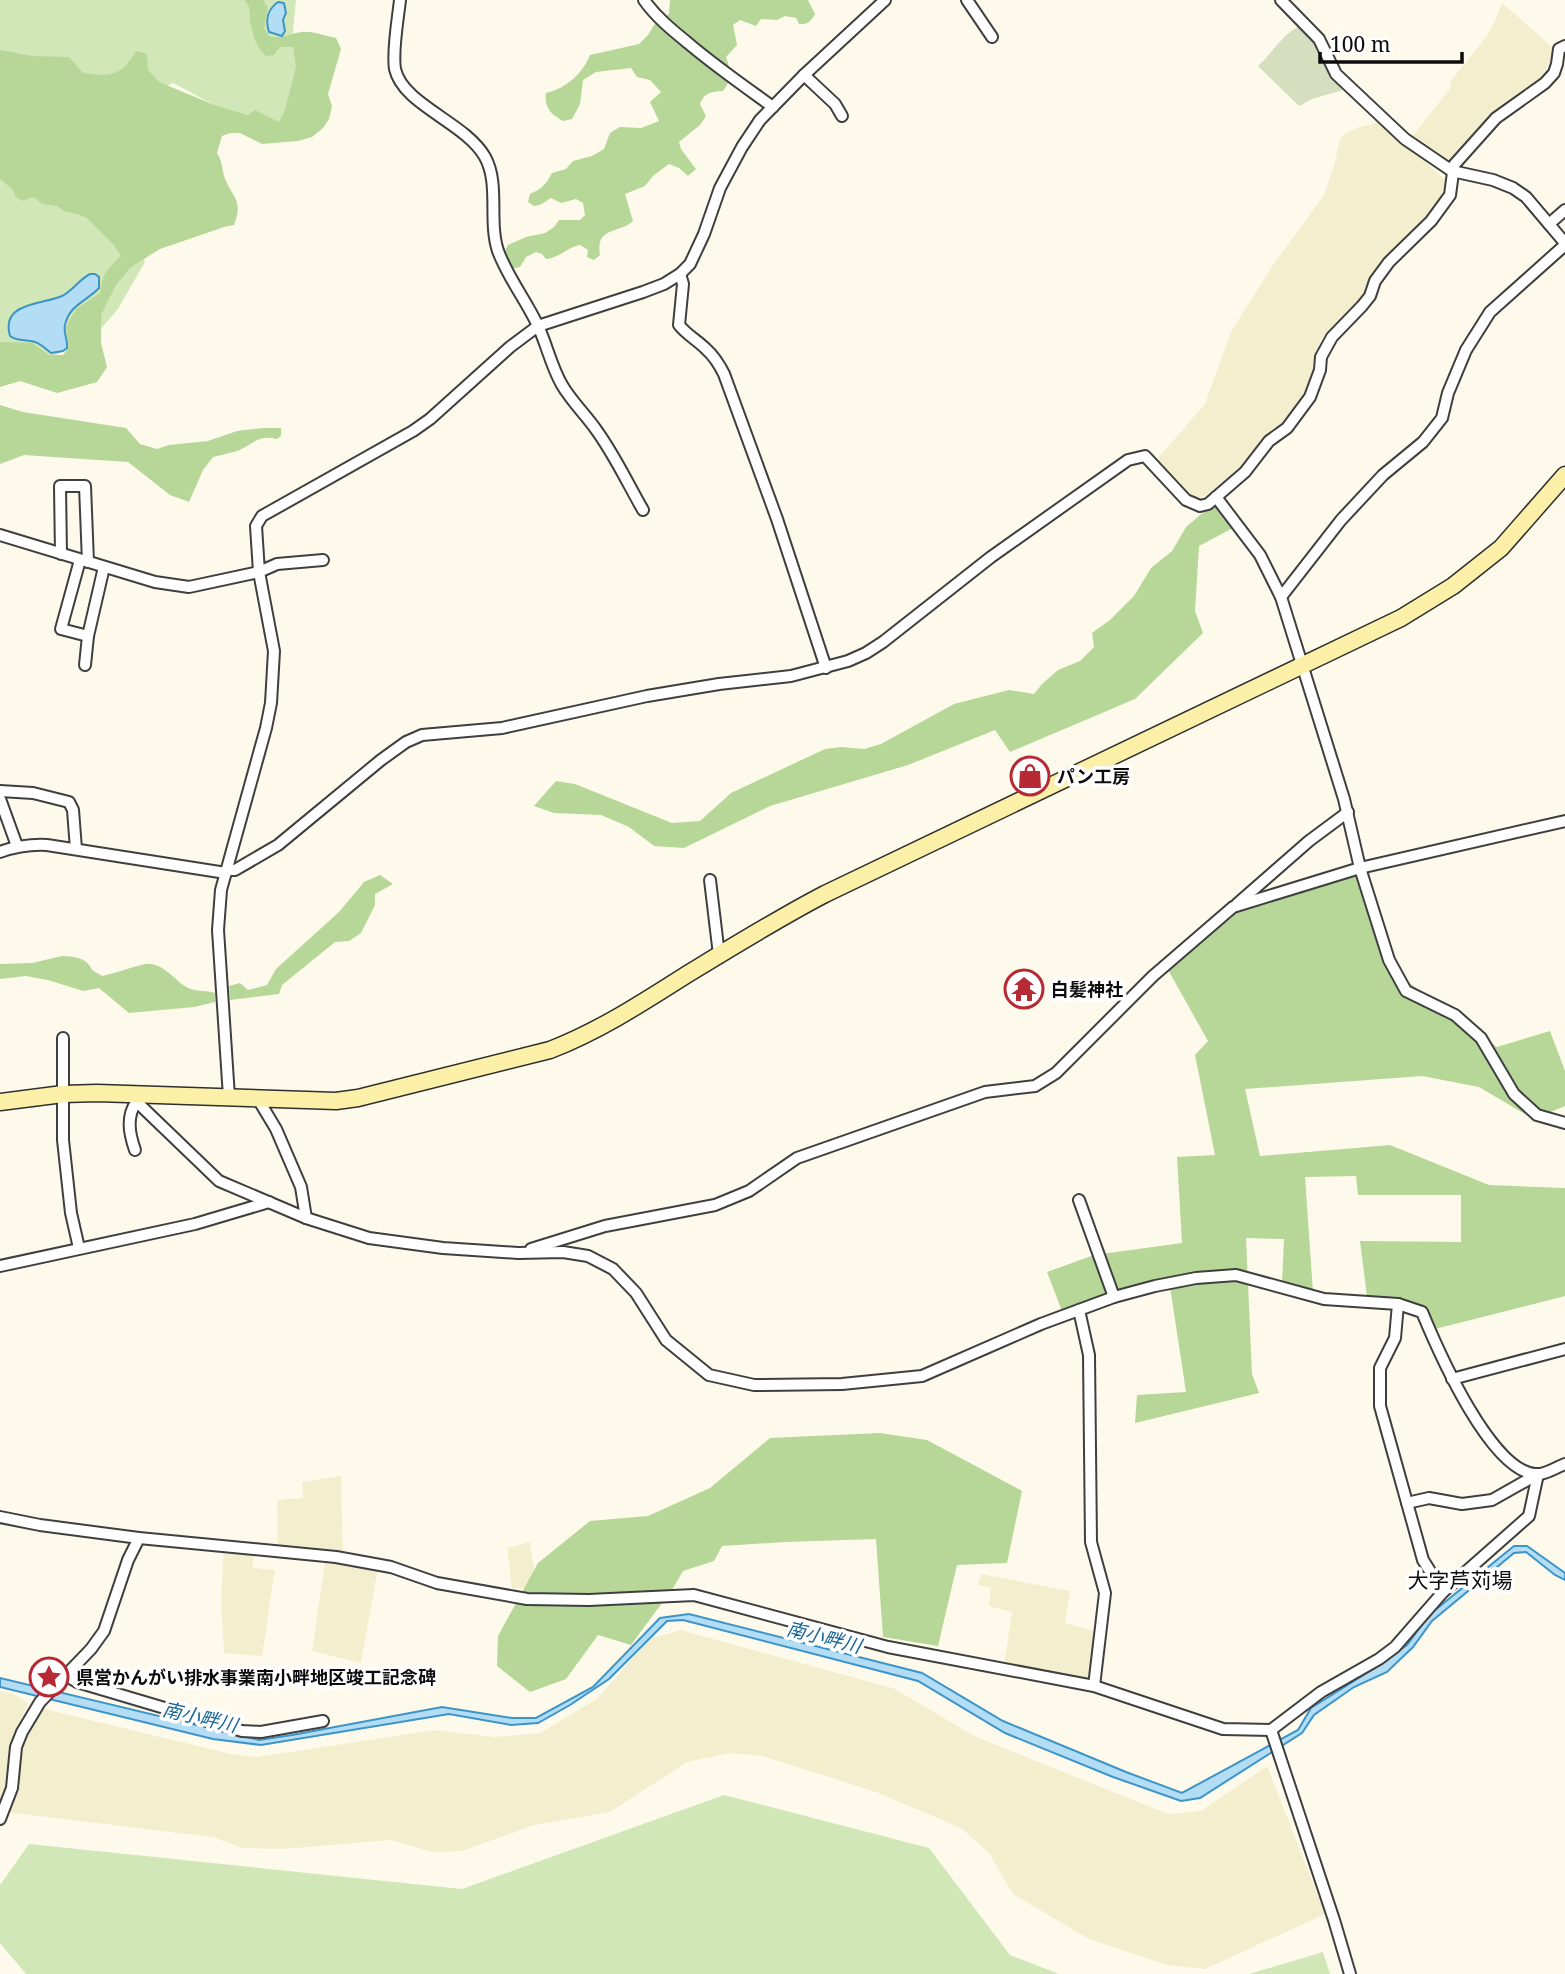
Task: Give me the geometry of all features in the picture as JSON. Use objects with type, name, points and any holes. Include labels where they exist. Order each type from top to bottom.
[{"type":"street","points":[[400,0],[394,61],[400,83],[471,139],[485,157],[492,181],[497,249],[513,284],[538,326],[551,365],[598,432],[643,510]]},
{"type":"street","points":[[645,0],[649,8],[671,30],[721,71],[773,107]]},
{"type":"street","points":[[229,1097],[218,930],[221,890],[266,729],[271,703],[274,651],[259,572],[256,526],[262,516],[413,431],[538,326],[653,288],[680,274],[690,264],[720,188],[742,146],[760,120],[885,0]]},
{"type":"street","points":[[967,0],[992,37]]},
{"type":"street","points":[[1281,0],[1319,39],[1335,74],[1405,139],[1452,171],[1493,180],[1513,188],[1526,197],[1565,244],[1490,312],[1466,350],[1448,393],[1442,418],[1423,442],[1383,475],[1341,520],[1281,597]]},
{"type":"street","points":[[0,852],[17,846],[47,845],[226,872],[235,870],[278,845],[381,760],[406,742],[422,735],[502,728],[646,696],[791,676],[826,668],[866,653],[990,557],[1128,460],[1144,456],[1191,503],[1200,506],[1208,504],[1253,464],[1269,441],[1287,428],[1310,397],[1320,370],[1324,348],[1370,296],[1375,281],[1390,262],[1431,221],[1450,195],[1454,165],[1496,118],[1545,83],[1554,73],[1559,49],[1565,46]]},
{"type":"street","points":[[804,75],[835,104],[842,116]]},
{"type":"street","points":[[1549,224],[1565,210]]},
{"type":"street","points":[[680,274],[683,284],[679,325],[687,335],[707,349],[724,374],[777,519],[826,668]]},
{"type":"street","points":[[0,1101],[63,1094],[134,1098],[229,1097],[326,1101],[358,1098],[550,1050],[618,1018],[787,914],[825,894],[1401,618],[1461,580],[1501,548],[1565,475]]},
{"type":"street","points":[[61,554],[60,486],[85,486],[84,561],[61,629],[88,636]]},
{"type":"street","points":[[1216,498],[1260,555],[1281,597],[1348,812],[1360,868],[1389,960],[1406,990],[1455,1015],[1481,1038],[1514,1094],[1537,1115],[1565,1123]]},
{"type":"street","points":[[0,536],[155,582],[189,587],[259,572],[277,564],[323,559]]},
{"type":"street","points":[[85,666],[88,636],[104,567]]},
{"type":"street","points":[[0,791],[33,793],[69,802],[73,810],[76,849]]},
{"type":"street","points":[[0,799],[17,846]]},
{"type":"street","points":[[518,1253],[605,1226],[715,1205],[749,1191],[797,1158],[985,1092],[1035,1086],[1056,1073],[1153,976],[1309,841],[1348,812]]},
{"type":"street","points":[[1233,907],[1360,868],[1565,821]]},
{"type":"street","points":[[710,880],[719,955]]},
{"type":"street","points":[[63,1038],[63,1140],[71,1213],[79,1248]]},
{"type":"street","points":[[134,1098],[130,1135],[135,1150]]},
{"type":"street","points":[[134,1098],[219,1181],[306,1218],[369,1238],[443,1248],[518,1253],[563,1252],[588,1256],[613,1269],[636,1293],[666,1340],[709,1375],[754,1385],[842,1384],[922,1376],[1041,1324],[1114,1297],[1196,1278],[1236,1275],[1324,1299],[1398,1304],[1422,1312],[1452,1380],[1490,1441],[1507,1461],[1538,1474]]},
{"type":"street","points":[[258,1099],[276,1129],[301,1187],[306,1218]]},
{"type":"street","points":[[1079,1200],[1114,1297]]},
{"type":"street","points":[[0,1266],[195,1224],[269,1202]]},
{"type":"street","points":[[1398,1304],[1395,1338],[1380,1368],[1380,1406],[1423,1560],[1443,1592]]},
{"type":"street","points":[[1079,1310],[1090,1355],[1091,1542],[1105,1593],[1094,1686]]},
{"type":"street","points":[[1452,1380],[1565,1349]]},
{"type":"street","points":[[1407,1503],[1429,1498],[1462,1504],[1492,1500],[1538,1474],[1565,1464]]},
{"type":"street","points":[[0,1517],[139,1538],[336,1557],[391,1567],[437,1583],[527,1599],[592,1600],[694,1595],[888,1647],[1094,1686],[1223,1729],[1272,1734],[1321,1692],[1388,1654],[1443,1592],[1529,1516],[1538,1474]]},
{"type":"street","points":[[0,1819],[12,1788],[16,1747],[22,1732],[43,1698],[91,1649],[104,1630],[128,1560],[139,1538]]},
{"type":"street","points":[[65,1675],[77,1682],[242,1731],[261,1732],[323,1721]]},
{"type":"street","points":[[1272,1734],[1350,1974]]},
{"type":"shaded area","points":[[1502,3],[1552,47],[1551,61],[1539,81],[1493,114],[1449,161],[1432,153],[1412,137],[1452,86],[1449,83],[1486,37]]},
{"type":"shaded area","points":[[1379,122],[1447,180],[1437,204],[1425,220],[1380,263],[1358,303],[1320,341],[1311,383],[1285,422],[1264,439],[1254,454],[1209,493],[1194,497],[1157,459],[1205,404],[1231,332],[1271,268],[1324,195],[1343,135]]},
{"type":"shaded area","points":[[341,1476],[343,1556],[278,1548],[277,1500],[303,1498],[302,1482]]},
{"type":"shaded area","points":[[530,1542],[537,1589],[512,1588],[507,1548]]},
{"type":"shaded area","points":[[224,1549],[253,1553],[253,1568],[275,1570],[262,1656],[224,1653],[221,1601]]},
{"type":"shaded area","points":[[325,1561],[378,1568],[361,1663],[312,1651]]},
{"type":"shaded area","points":[[981,1574],[1070,1591],[1065,1623],[1097,1632],[1090,1680],[1004,1666],[1012,1612],[989,1606],[991,1588],[978,1585]]},
{"type":"shaded area","points":[[681,1630],[895,1689],[976,1737],[1168,1814],[1201,1811],[1267,1766],[1325,1914],[1205,1969],[1167,1965],[1089,1939],[1013,1894],[989,1853],[961,1828],[876,1792],[762,1756],[731,1753],[687,1762],[610,1812],[534,1825],[462,1851],[432,1852],[391,1840],[283,1849],[243,1848],[213,1837],[5,1812],[19,1791],[22,1743],[40,1708],[231,1754],[257,1757],[435,1730],[494,1737],[540,1733],[598,1698],[649,1639]]},
{"type":"shaded area","points":[[0,1691],[14,1694],[28,1703],[10,1743],[7,1788],[0,1802]]},
{"type":"green space","points":[[0,0],[296,0],[292,41],[309,40],[280,126],[235,116],[173,83],[81,127],[145,262],[118,309],[97,333],[0,385]]},
{"type":"green space","points":[[244,0],[263,0],[268,8],[264,28],[269,36],[306,32],[336,38],[341,49],[328,94],[332,106],[329,119],[312,137],[298,141],[262,144],[240,133],[222,136],[217,153],[224,176],[236,199],[238,209],[234,225],[160,249],[131,267],[116,285],[101,315],[101,343],[107,367],[97,382],[57,393],[20,381],[0,387],[0,342],[32,343],[49,355],[63,355],[69,347],[66,327],[76,309],[100,293],[106,272],[121,256],[114,245],[87,218],[66,212],[57,206],[43,204],[33,197],[23,201],[0,179],[0,50],[32,56],[69,57],[83,73],[101,75],[120,70],[136,51],[147,54],[148,70],[159,82],[217,106],[248,115],[255,110],[279,122],[284,113],[296,67],[293,47],[280,47],[274,55],[266,56],[255,39],[249,9]]},
{"type":"green space","points":[[670,0],[808,0],[815,14],[811,21],[805,24],[799,24],[796,18],[785,16],[777,20],[761,19],[756,26],[740,20],[733,25],[737,45],[726,57],[730,71],[728,83],[723,91],[712,92],[704,97],[700,104],[706,116],[700,125],[679,142],[696,169],[688,176],[669,164],[645,186],[625,194],[633,221],[601,239],[600,255],[594,260],[587,257],[588,250],[580,245],[546,259],[536,252],[526,257],[520,267],[510,269],[503,255],[508,245],[545,233],[559,220],[580,220],[585,215],[583,203],[576,199],[561,203],[551,198],[534,206],[528,202],[530,194],[543,186],[552,173],[566,169],[573,161],[592,156],[604,149],[610,133],[620,127],[641,128],[659,121],[650,102],[661,92],[650,80],[637,77],[631,68],[596,72],[583,80],[580,104],[572,119],[563,121],[552,113],[547,106],[546,93],[561,88],[573,79],[590,55],[639,44],[654,25],[669,14]]},
{"type":"green space","points":[[1301,25],[1316,44],[1332,78],[1343,90],[1312,99],[1299,106],[1258,66],[1284,38]]},
{"type":"green space","points":[[0,405],[23,412],[126,428],[140,444],[157,449],[208,441],[237,431],[262,428],[281,428],[281,436],[277,439],[260,439],[243,449],[213,457],[203,470],[189,502],[170,495],[128,462],[24,455],[0,464]]},
{"type":"green space","points":[[1216,504],[1223,518],[1233,528],[1199,546],[1195,611],[1203,633],[1135,699],[1010,752],[995,730],[908,765],[770,806],[684,848],[654,846],[629,827],[601,815],[554,813],[534,806],[556,781],[575,784],[672,823],[700,821],[731,793],[825,749],[864,749],[881,744],[954,704],[1009,690],[1034,694],[1058,670],[1080,661],[1094,647],[1092,633],[1110,620],[1134,596],[1151,568],[1172,551],[1186,527]]},
{"type":"green space","points":[[1359,871],[1396,973],[1497,1047],[1550,1031],[1565,1071],[1565,1106],[1533,1119],[1479,1087],[1422,1076],[1245,1089],[1260,1156],[1390,1145],[1489,1185],[1565,1188],[1565,1296],[1435,1329],[1423,1309],[1367,1297],[1360,1241],[1461,1242],[1461,1195],[1358,1195],[1356,1176],[1305,1177],[1313,1292],[1282,1282],[1284,1239],[1246,1238],[1252,1374],[1259,1393],[1135,1423],[1137,1395],[1186,1392],[1169,1280],[1062,1311],[1047,1272],[1094,1255],[1182,1243],[1177,1157],[1215,1155],[1195,1055],[1208,1041],[1167,968],[1235,910]]},
{"type":"green space","points":[[380,875],[393,884],[375,894],[375,905],[361,933],[349,941],[335,942],[282,985],[279,994],[230,1000],[229,986],[240,983],[248,990],[267,985],[276,969],[339,912],[364,882]]},
{"type":"green space","points":[[62,956],[83,960],[102,976],[152,964],[188,988],[215,993],[215,1002],[194,1007],[129,1013],[99,988],[83,991],[26,976],[0,979],[0,964],[32,963]]},
{"type":"green space","points":[[880,1433],[927,1440],[1022,1491],[1007,1563],[957,1565],[938,1646],[883,1637],[876,1539],[784,1542],[722,1546],[714,1561],[683,1571],[631,1645],[598,1635],[566,1679],[530,1692],[497,1666],[498,1636],[538,1563],[590,1521],[648,1516],[710,1488],[770,1438]]},
{"type":"green space","points":[[724,1795],[929,1848],[1010,1955],[1059,1974],[26,1974],[0,1943],[0,1885],[29,1844],[462,1889]]},
{"type":"green space","points":[[1323,1952],[1330,1974],[1249,1974]]},
{"type":"water","points":[[278,2],[284,3],[286,13],[282,36],[269,32],[267,23],[270,11]]},
{"type":"water","points":[[90,274],[99,277],[99,288],[74,308],[67,318],[67,348],[51,353],[37,343],[10,336],[9,325],[18,310],[64,295]]},
{"type":"water","points":[[1514,1546],[1527,1546],[1565,1573],[1565,1580],[1526,1552],[1514,1553],[1432,1621],[1413,1647],[1387,1672],[1354,1687],[1314,1715],[1302,1733],[1200,1798],[1181,1801],[1113,1777],[1005,1733],[918,1681],[683,1620],[667,1621],[609,1679],[538,1723],[511,1725],[449,1714],[261,1745],[213,1739],[0,1687],[0,1678],[259,1740],[442,1707],[512,1718],[536,1718],[593,1687],[660,1618],[689,1614],[922,1673],[1003,1721],[1182,1793],[1298,1730],[1311,1708],[1407,1645],[1429,1615]]},
{"type":"place","name":"パン工房","points":[[1030,776]]},
{"type":"place","name":"白髪神社","points":[[1024,989]]},
{"type":"place","name":"県営かんがい排水事業南小畔地区竣工記念碑","points":[[49,1677]]},
{"type":"district","name":"大字芦苅場","points":[[1460,1580]]},
{"type":"water label","name":"南小畔川","points":[[824,1637]]},
{"type":"water label","name":"南小畔川","points":[[200,1717]]}]
